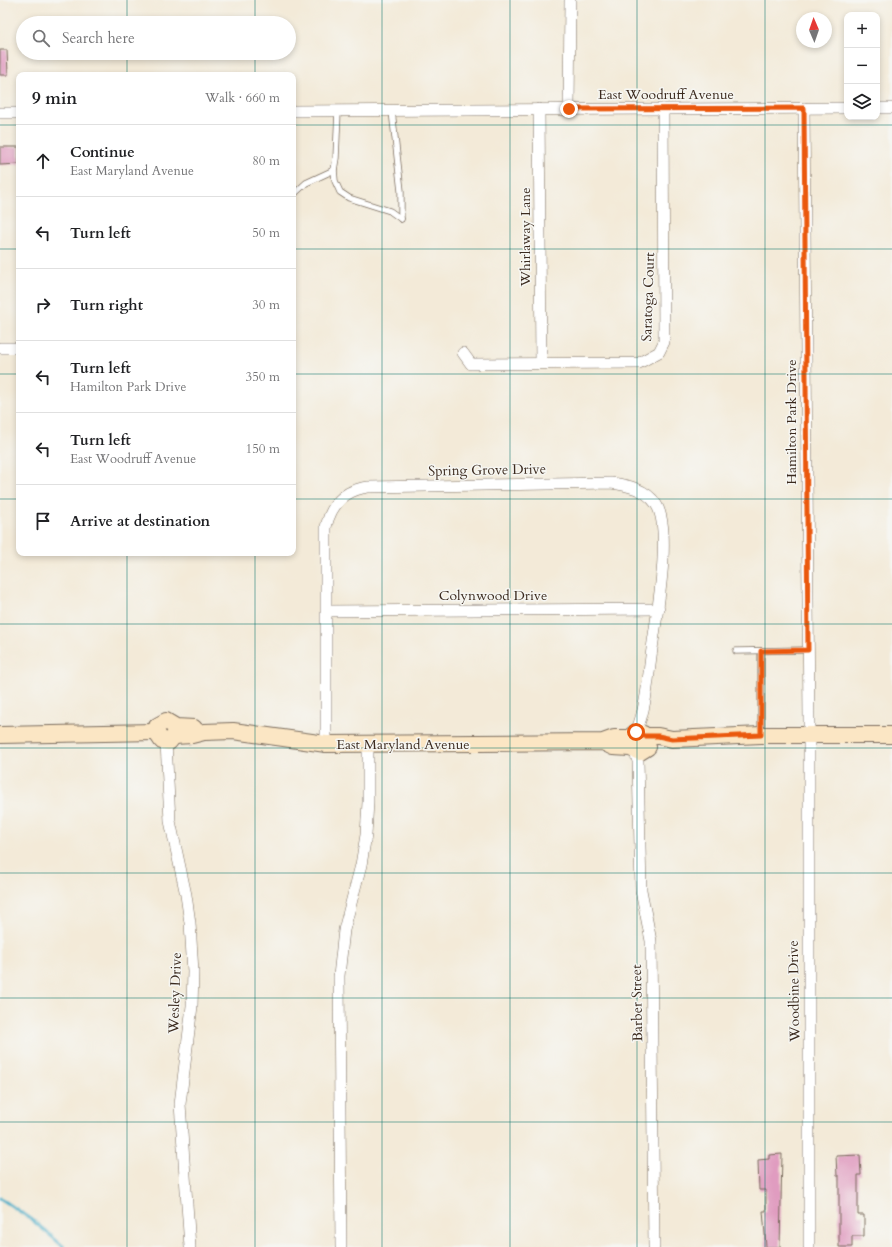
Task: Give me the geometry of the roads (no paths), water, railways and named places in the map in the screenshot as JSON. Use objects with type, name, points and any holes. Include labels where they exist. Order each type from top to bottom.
[{"type":"street","points":[[569,109],[570,0]]},
{"type":"street","name":"Hamilton Park Drive","points":[[804,108],[809,735]]},
{"type":"street","name":"East Woodruff Avenue","points":[[296,111],[844,108]]},
{"type":"street","points":[[880,108],[892,108]]},
{"type":"street","name":"Saratoga Court","points":[[463,353],[471,364],[541,364],[639,363],[659,352],[664,342],[663,109]]},
{"type":"street","name":"Whirlaway Lane","points":[[539,110],[541,364]]},
{"type":"street","points":[[0,113],[16,113]]},
{"type":"street","points":[[0,348],[16,348]]},
{"type":"street","name":"Spring Grove Drive","points":[[326,744],[328,522],[334,506],[342,497],[352,491],[368,488],[610,483],[625,485],[639,490],[649,496],[660,514],[662,565],[659,609],[639,742]]},
{"type":"street","name":"Colynwood Drive","points":[[327,611],[659,609]]},
{"type":"street","name":"East Maryland Avenue","points":[[0,735],[192,735],[204,732],[233,731],[326,744],[368,745],[603,742],[614,747],[639,742],[665,744],[672,739],[761,735],[892,735]]},
{"type":"street","name":"Wesley Drive","points":[[168,734],[170,821],[186,895],[192,951],[192,1006],[180,1104],[190,1247]]},
{"type":"street","name":"Woodbine Drive","points":[[809,735],[809,1247]]},
{"type":"street","name":"Barber Street","points":[[639,742],[641,890],[652,941],[654,1247]]},
{"type":"street","points":[[341,1247],[339,976],[344,930],[361,864],[366,835],[368,802],[368,745]]},
{"type":"lane","points":[[338,111],[334,170],[335,181],[340,192],[349,198],[390,211],[401,219],[401,191],[392,111]]},
{"type":"lane","points":[[296,192],[306,183],[334,170]]},
{"type":"lane","points":[[736,651],[808,650]]},
{"type":"lane","points":[[761,651],[761,735]]},
{"type":"waterway","points":[[0,1198],[31,1219],[64,1247]]}]
